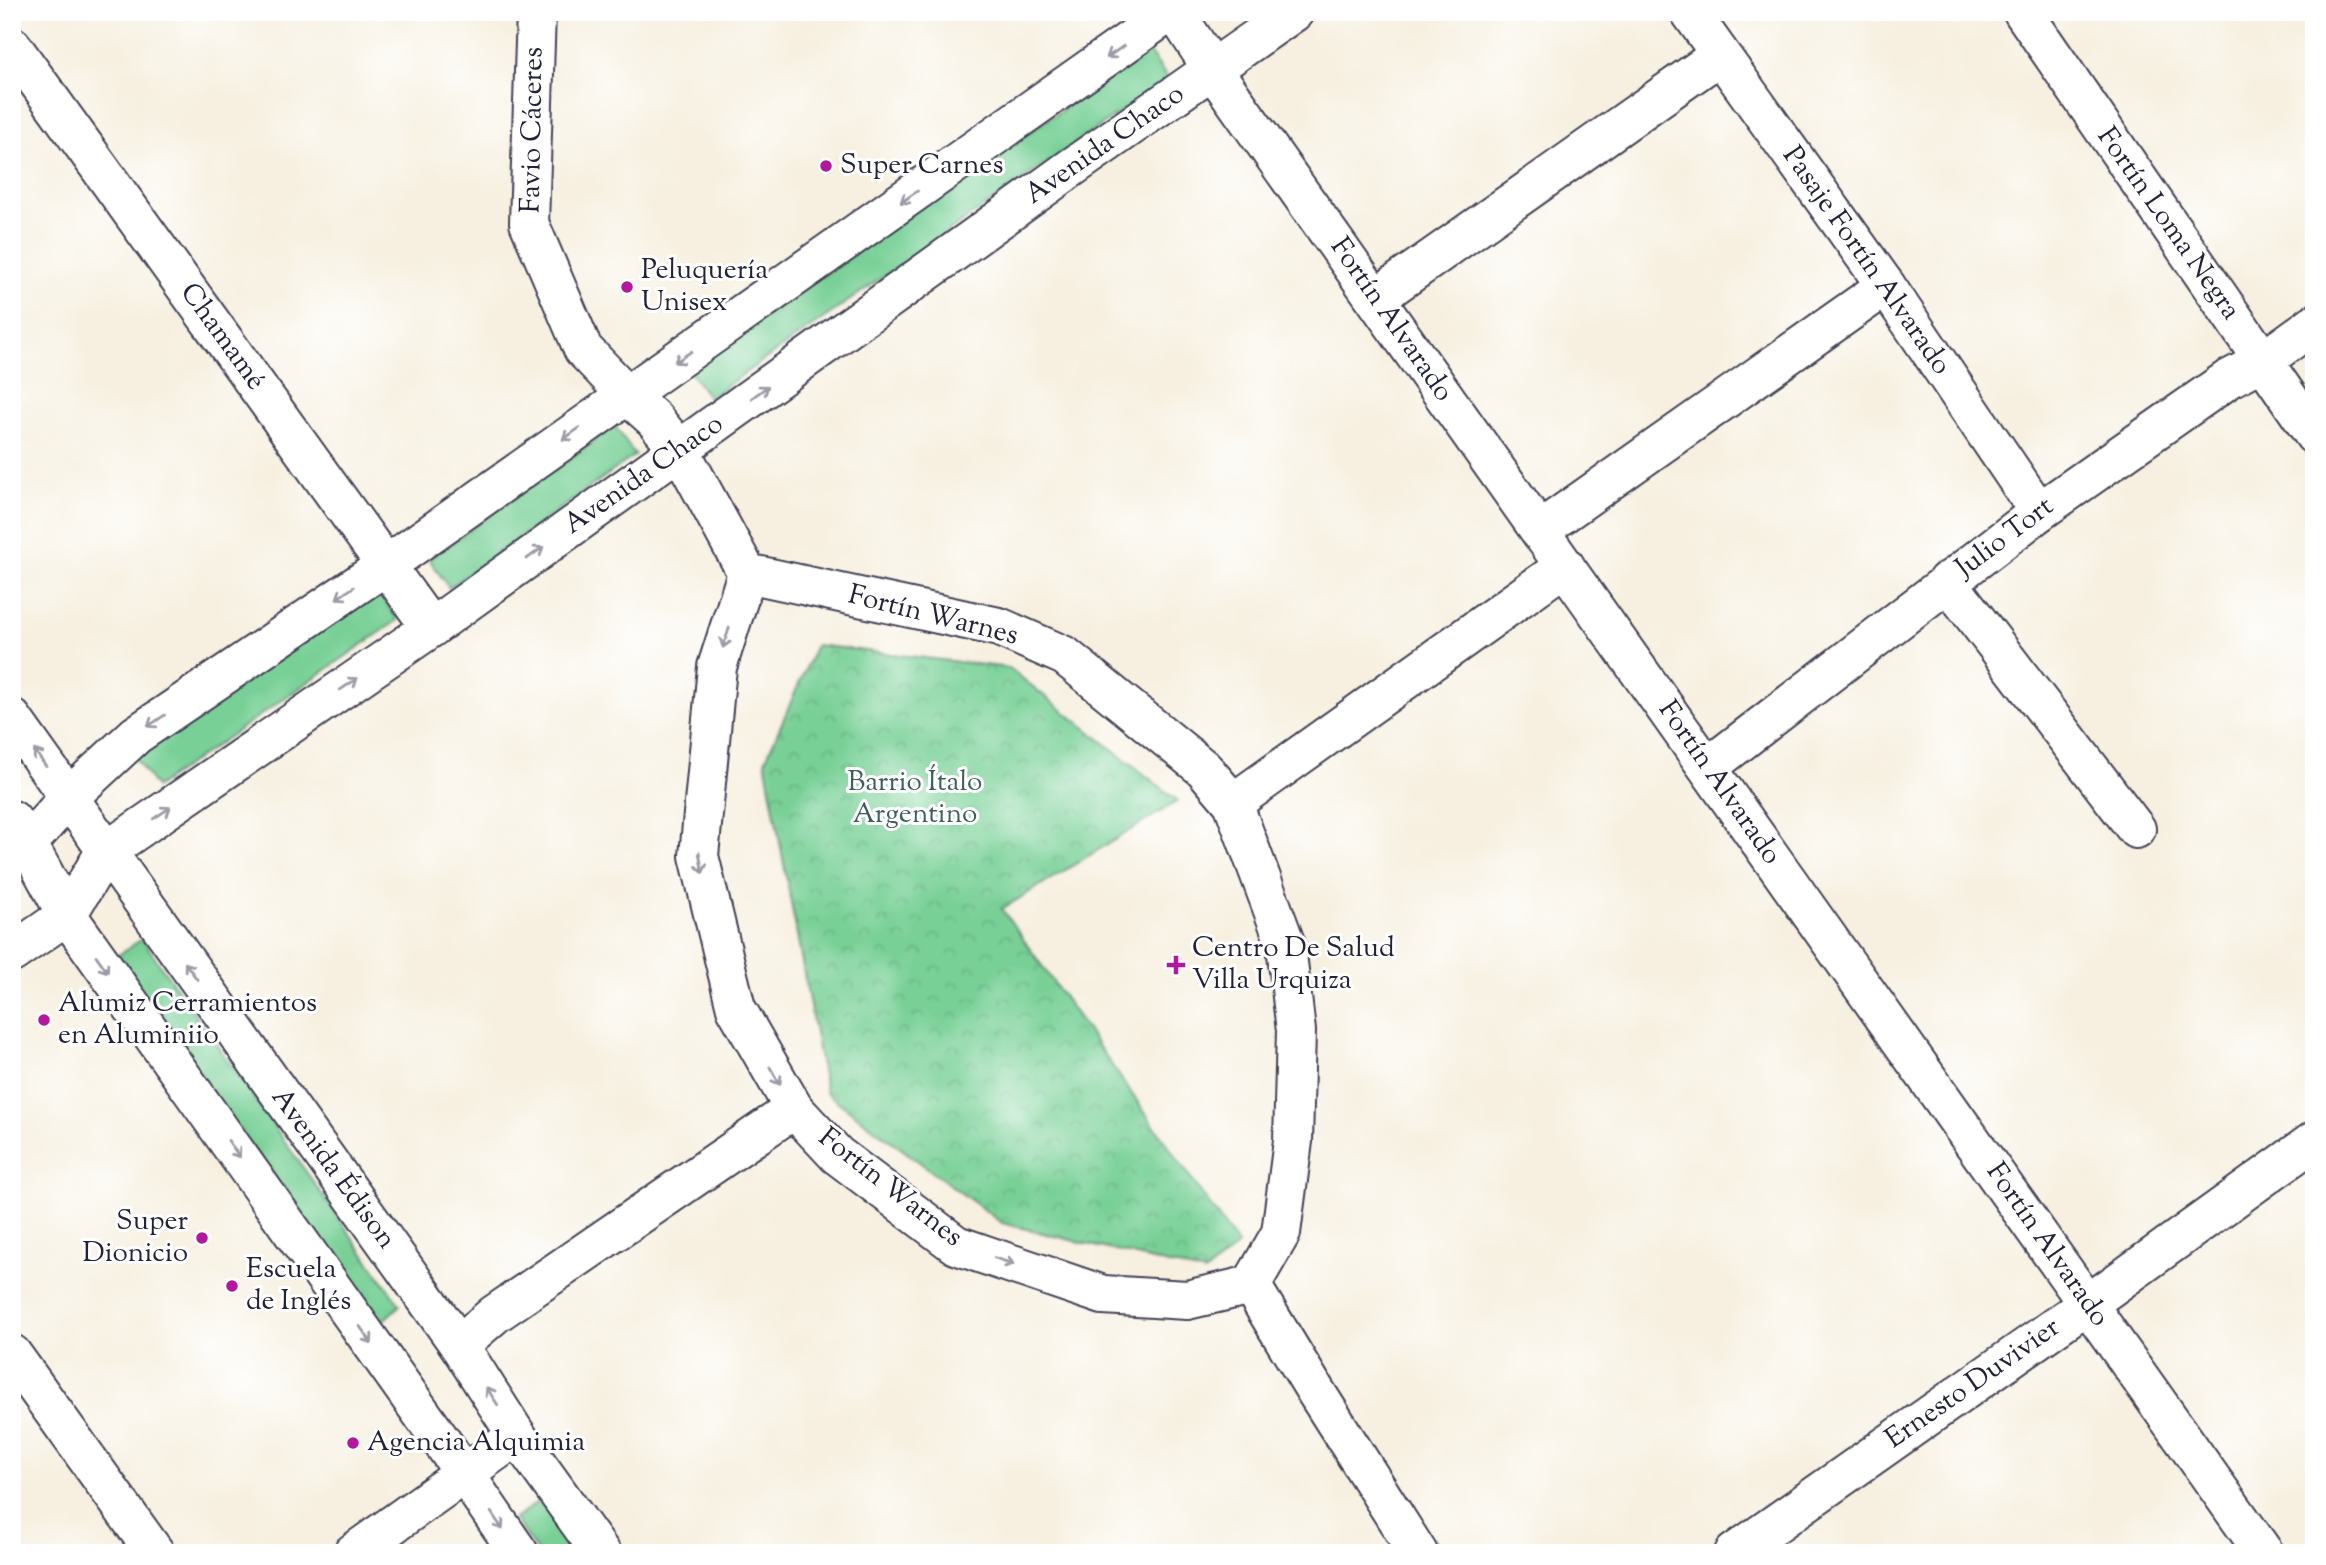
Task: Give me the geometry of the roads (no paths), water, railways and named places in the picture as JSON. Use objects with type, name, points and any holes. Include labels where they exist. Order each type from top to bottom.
[{"type":"street","name":"Favio Cáceres","points":[[537,12],[529,223],[583,349],[654,419],[680,450]]},
{"type":"street","points":[[519,1553],[67,915],[18,839],[68,798],[136,735],[386,566],[1173,12]]},
{"type":"street","name":"Fortín Alvarado","points":[[1173,12],[2264,1553]]},
{"type":"street","name":"Avenida Chaco","points":[[12,953],[67,915],[105,852],[431,628],[1070,168],[1294,12]]},
{"type":"street","name":"Pasaje Fortín Alvarado","points":[[1690,12],[1886,286],[2039,512]]},
{"type":"street","name":"Fortín Loma Negra","points":[[2023,12],[2314,435]]},
{"type":"street","name":"Chamamé","points":[[12,46],[431,628]]},
{"type":"street","points":[[1376,298],[1720,55]]},
{"type":"street","points":[[1540,530],[1886,286]]},
{"type":"street","name":"Julio Tort","points":[[1709,767],[2039,512],[2227,380],[2263,361],[2314,324]]},
{"type":"street","points":[[680,450],[747,573]]},
{"type":"street","points":[[1233,803],[1565,566]]},
{"type":"street","name":"Fortín Warnes","points":[[747,573],[999,627],[1065,656],[1204,769],[1233,803],[1286,944],[1296,1031],[1293,1141],[1281,1233],[1251,1285],[1187,1300],[1103,1295],[956,1245],[837,1155],[794,1110],[736,1009],[699,856],[717,667],[747,573]]},
{"type":"street","points":[[1947,582],[2136,828]]},
{"type":"street","name":"Avenida Édison","points":[[12,718],[459,1345],[517,1436],[601,1553]]},
{"type":"street","points":[[459,1345],[495,1314],[794,1110]]},
{"type":"street","name":"Ernesto Duvivier","points":[[1734,1553],[2314,1141]]},
{"type":"street","points":[[1251,1285],[1418,1553]]},
{"type":"street","points":[[12,1354],[155,1553]]},
{"type":"street","points":[[353,1553],[517,1436]]},
{"type":"place","name":"Super Carnes","points":[[826,166]]},
{"type":"place","name":"Peluquería Unisex","points":[[627,287]]},
{"type":"place","name":"Centro De Salud Villa Urquiza","points":[[1176,965]]},
{"type":"place","name":"Alumiz Cerramientos en Aluminiio","points":[[44,1020]]},
{"type":"place","name":"Super Dionicio","points":[[202,1238]]},
{"type":"place","name":"Escuela de Inglés","points":[[232,1286]]},
{"type":"place","name":"Agencia Alquimia","points":[[353,1443]]},
{"type":"park label","name":"Barrio Ítalo Argentino","points":[[915,799]]}]
